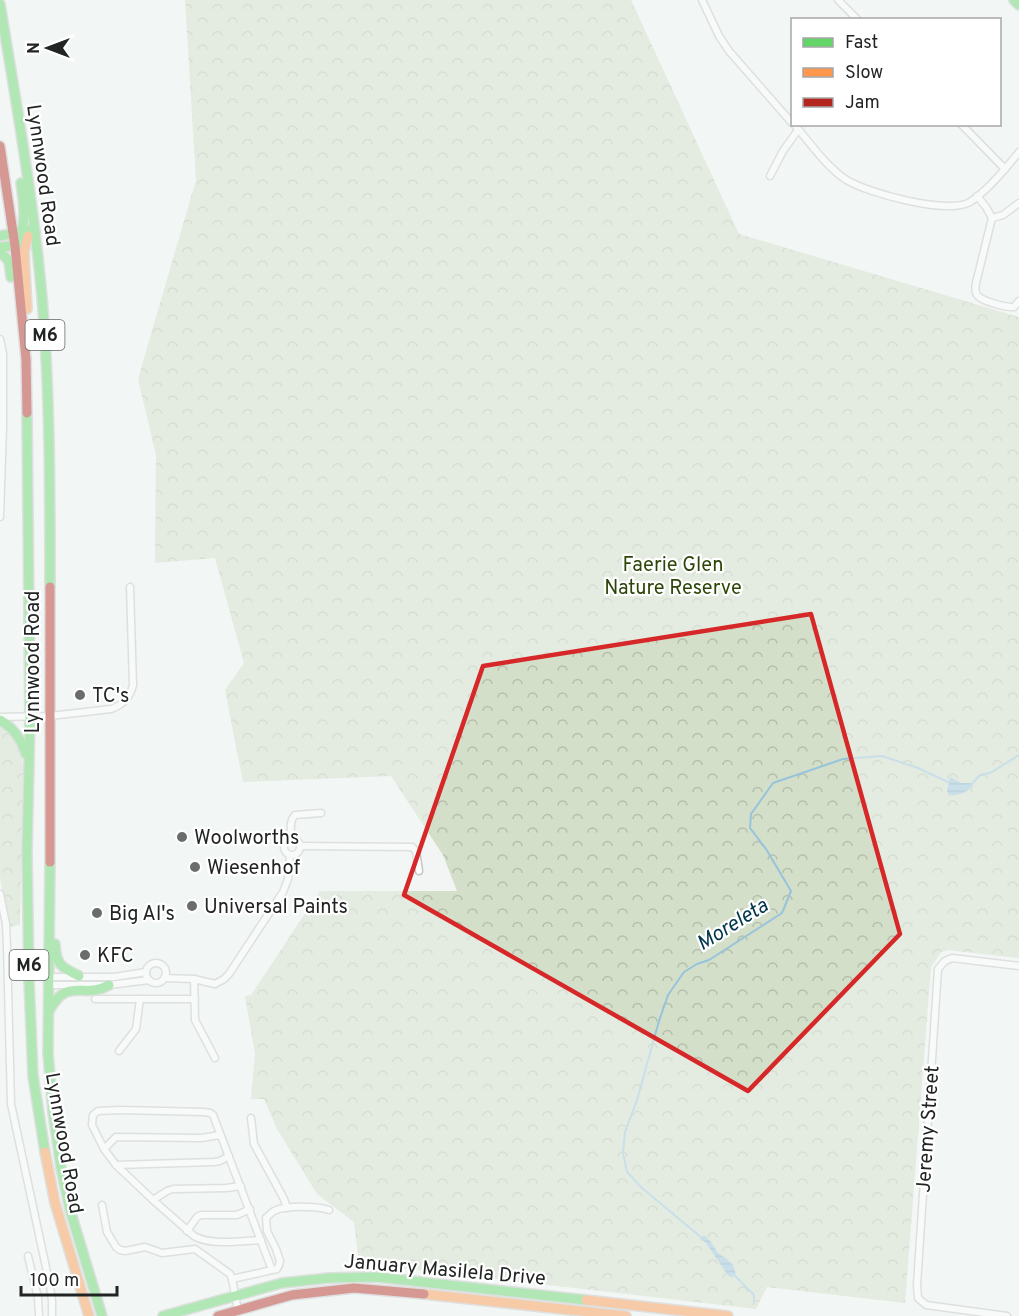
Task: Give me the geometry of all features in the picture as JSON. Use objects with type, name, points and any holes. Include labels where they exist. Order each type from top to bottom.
[{"type":"main road","points":[[1014,0],[1019,5]]},
{"type":"main road","name":"Lynnwood Road","points":[[0,4],[34,229],[44,314],[50,439],[51,782],[48,1053],[56,1140],[70,1210],[102,1316]]},
{"type":"main road","points":[[12,77],[17,156],[23,204],[24,231],[20,245]]},
{"type":"main road","name":"Lynnwood Road","points":[[0,146],[14,234],[20,245],[28,408],[30,717],[27,852],[33,1076],[42,1139],[55,1203],[89,1316]]},
{"type":"main road","points":[[0,236],[34,229]]},
{"type":"main road","points":[[20,245],[34,229]]},
{"type":"main road","points":[[0,247],[36,245]]},
{"type":"main road","points":[[0,252],[9,261],[11,271],[19,357],[28,408]]},
{"type":"main road","points":[[0,718],[21,739],[29,763]]},
{"type":"main road","points":[[49,882],[54,907],[56,961],[62,968],[79,976]]},
{"type":"main road","points":[[29,962],[31,978],[38,984]]},
{"type":"main road","points":[[39,1116],[35,990],[38,984],[48,981]]},
{"type":"main road","points":[[49,1011],[59,995],[73,990],[100,990],[109,985]]},
{"type":"main road","name":"January Masilela Drive","points":[[163,1316],[282,1283],[357,1277],[376,1277],[728,1316]]},
{"type":"main road","points":[[91,1280],[108,1316]]},
{"type":"main road","name":"January Masilela Drive","points":[[218,1316],[292,1295],[354,1288],[626,1316]]},
{"type":"street","points":[[702,0],[719,36],[729,51],[791,121]]},
{"type":"street","points":[[838,0],[856,18]]},
{"type":"street","points":[[770,176],[795,126],[838,174],[850,182],[906,201],[963,205],[977,196],[1019,152]]},
{"type":"street","points":[[963,126],[1005,169]]},
{"type":"street","points":[[977,196],[992,218],[976,283],[976,292],[980,298],[1007,308],[1014,307],[1019,301]]},
{"type":"street","points":[[992,218],[1003,215],[1019,203]]},
{"type":"street","points":[[0,339],[3,353],[0,518]]},
{"type":"street","points":[[0,718],[50,716],[111,709],[128,699],[133,685],[130,587]]},
{"type":"street","points":[[291,839],[292,817],[321,813]]},
{"type":"street","points":[[291,839],[296,840],[300,846],[298,853],[290,855],[284,847],[291,839]]},
{"type":"street","points":[[300,846],[412,847],[416,851],[419,872]]},
{"type":"street","points":[[48,981],[109,985],[182,978],[214,984],[224,979],[283,892],[288,879],[290,855]]},
{"type":"street","points":[[0,894],[11,1104],[50,1286],[52,1316]]},
{"type":"street","name":"Jeremy Street","points":[[1008,1316],[926,1305],[919,1300],[916,1293],[938,971],[940,965],[952,958],[1019,966]]},
{"type":"street","points":[[149,980],[146,972],[153,964],[160,964],[182,978]]},
{"type":"street","points":[[164,968],[164,978]]},
{"type":"street","points":[[48,981],[79,976],[114,978],[146,972]]},
{"type":"street","points":[[194,979],[196,1023],[214,1058]]},
{"type":"street","points":[[95,999],[195,999]]},
{"type":"street","points":[[119,1050],[136,1029],[140,999]]},
{"type":"street","points":[[261,1240],[202,1240],[187,1231],[116,1165],[104,1149],[92,1125],[93,1115],[98,1111],[120,1110],[210,1113],[213,1115],[230,1156],[250,1209],[272,1270]]},
{"type":"street","points":[[251,1118],[254,1144],[286,1208]]},
{"type":"street","points":[[104,1149],[116,1137],[201,1138],[220,1135]]},
{"type":"street","points":[[116,1165],[214,1162],[230,1156]]},
{"type":"street","points":[[153,1200],[173,1189],[241,1186]]},
{"type":"street","points":[[102,1205],[107,1232],[116,1247],[125,1251],[145,1247],[162,1253],[197,1250],[229,1273],[238,1310]]},
{"type":"street","points":[[232,1280],[277,1269],[280,1261],[267,1231],[266,1218],[272,1212],[286,1208],[329,1210]]},
{"type":"street","points":[[187,1231],[201,1215],[237,1215],[250,1209]]},
{"type":"street","points":[[28,1256],[38,1298],[39,1316]]},
{"type":"highlighted area","points":[[811,614],[900,934],[748,1091],[404,895],[483,666]]},
{"type":"green space","name":"Faerie Glen Nature Reserve","points":[[185,0],[631,0],[739,234],[1019,317],[1019,958],[948,950],[941,952],[931,967],[905,1303],[767,1287],[756,1309],[359,1263],[354,1222],[317,1194],[277,1129],[264,1099],[251,1099],[255,1054],[245,996],[251,995],[320,891],[457,891],[443,855],[391,776],[243,782],[225,690],[244,663],[215,558],[155,563],[156,455],[138,379],[196,180]]},
{"type":"green space","points":[[0,724],[18,742],[23,768],[20,925],[10,927],[0,879]]},
{"type":"water","points":[[950,777],[961,783],[971,783],[973,786],[962,794],[949,795],[947,791]]},
{"type":"water","points":[[704,1235],[718,1253],[733,1265],[736,1274],[729,1277],[708,1246],[700,1240]]},
{"type":"waterway","name":"Moreleta","points":[[971,785],[979,776],[992,772],[1019,755]]},
{"type":"waterway","name":"Moreleta","points":[[702,1238],[642,1188],[627,1172],[623,1153],[625,1132],[637,1100],[668,995],[684,972],[709,960],[782,913],[791,891],[766,849],[750,828],[751,814],[773,783],[843,759],[882,756],[918,768],[948,782]]},
{"type":"waterway","name":"Moreleta","points":[[733,1274],[754,1295],[754,1302]]},
{"type":"traffic: fast","points":[[1014,0],[1019,5]]},
{"type":"traffic: fast","points":[[0,4],[29,186],[42,297],[48,405],[50,587]]},
{"type":"traffic: fast","points":[[15,246],[23,224],[21,183]]},
{"type":"traffic: fast","points":[[0,236],[34,229]]},
{"type":"traffic: fast","points":[[0,247],[22,245]]},
{"type":"traffic: fast","points":[[0,252],[9,261],[11,277]]},
{"type":"traffic: fast","points":[[27,413],[30,717],[27,853],[29,981],[33,1076],[45,1152]]},
{"type":"traffic: fast","points":[[0,720],[16,734],[26,754]]},
{"type":"traffic: fast","points":[[50,862],[48,1053],[53,1112],[70,1210],[102,1316]]},
{"type":"traffic: fast","points":[[55,944],[58,961],[79,976]]},
{"type":"traffic: fast","points":[[49,1011],[56,1000],[69,991],[100,989],[109,985]]},
{"type":"traffic: fast","points":[[163,1316],[282,1283],[329,1278],[376,1277],[586,1300]]},
{"type":"traffic: slow","points":[[27,309],[24,252],[28,236]]},
{"type":"traffic: slow","points":[[45,1152],[55,1203],[89,1316]]},
{"type":"traffic: slow","points":[[424,1294],[626,1316]]},
{"type":"traffic: slow","points":[[586,1300],[728,1316]]},
{"type":"traffic: jam","points":[[0,146],[15,246],[26,359],[27,413]]},
{"type":"traffic: jam","points":[[50,587],[50,862]]},
{"type":"traffic: jam","points":[[218,1316],[292,1295],[354,1288],[424,1294]]},
{"type":"place","name":"TC's","points":[[80,695]]},
{"type":"place","name":"Woolworths","points":[[182,837]]},
{"type":"place","name":"Wiesenhof","points":[[195,867]]},
{"type":"place","name":"Universal Paints","points":[[192,906]]},
{"type":"place","name":"Big Al's","points":[[97,913]]},
{"type":"place","name":"KFC","points":[[85,955]]}]
